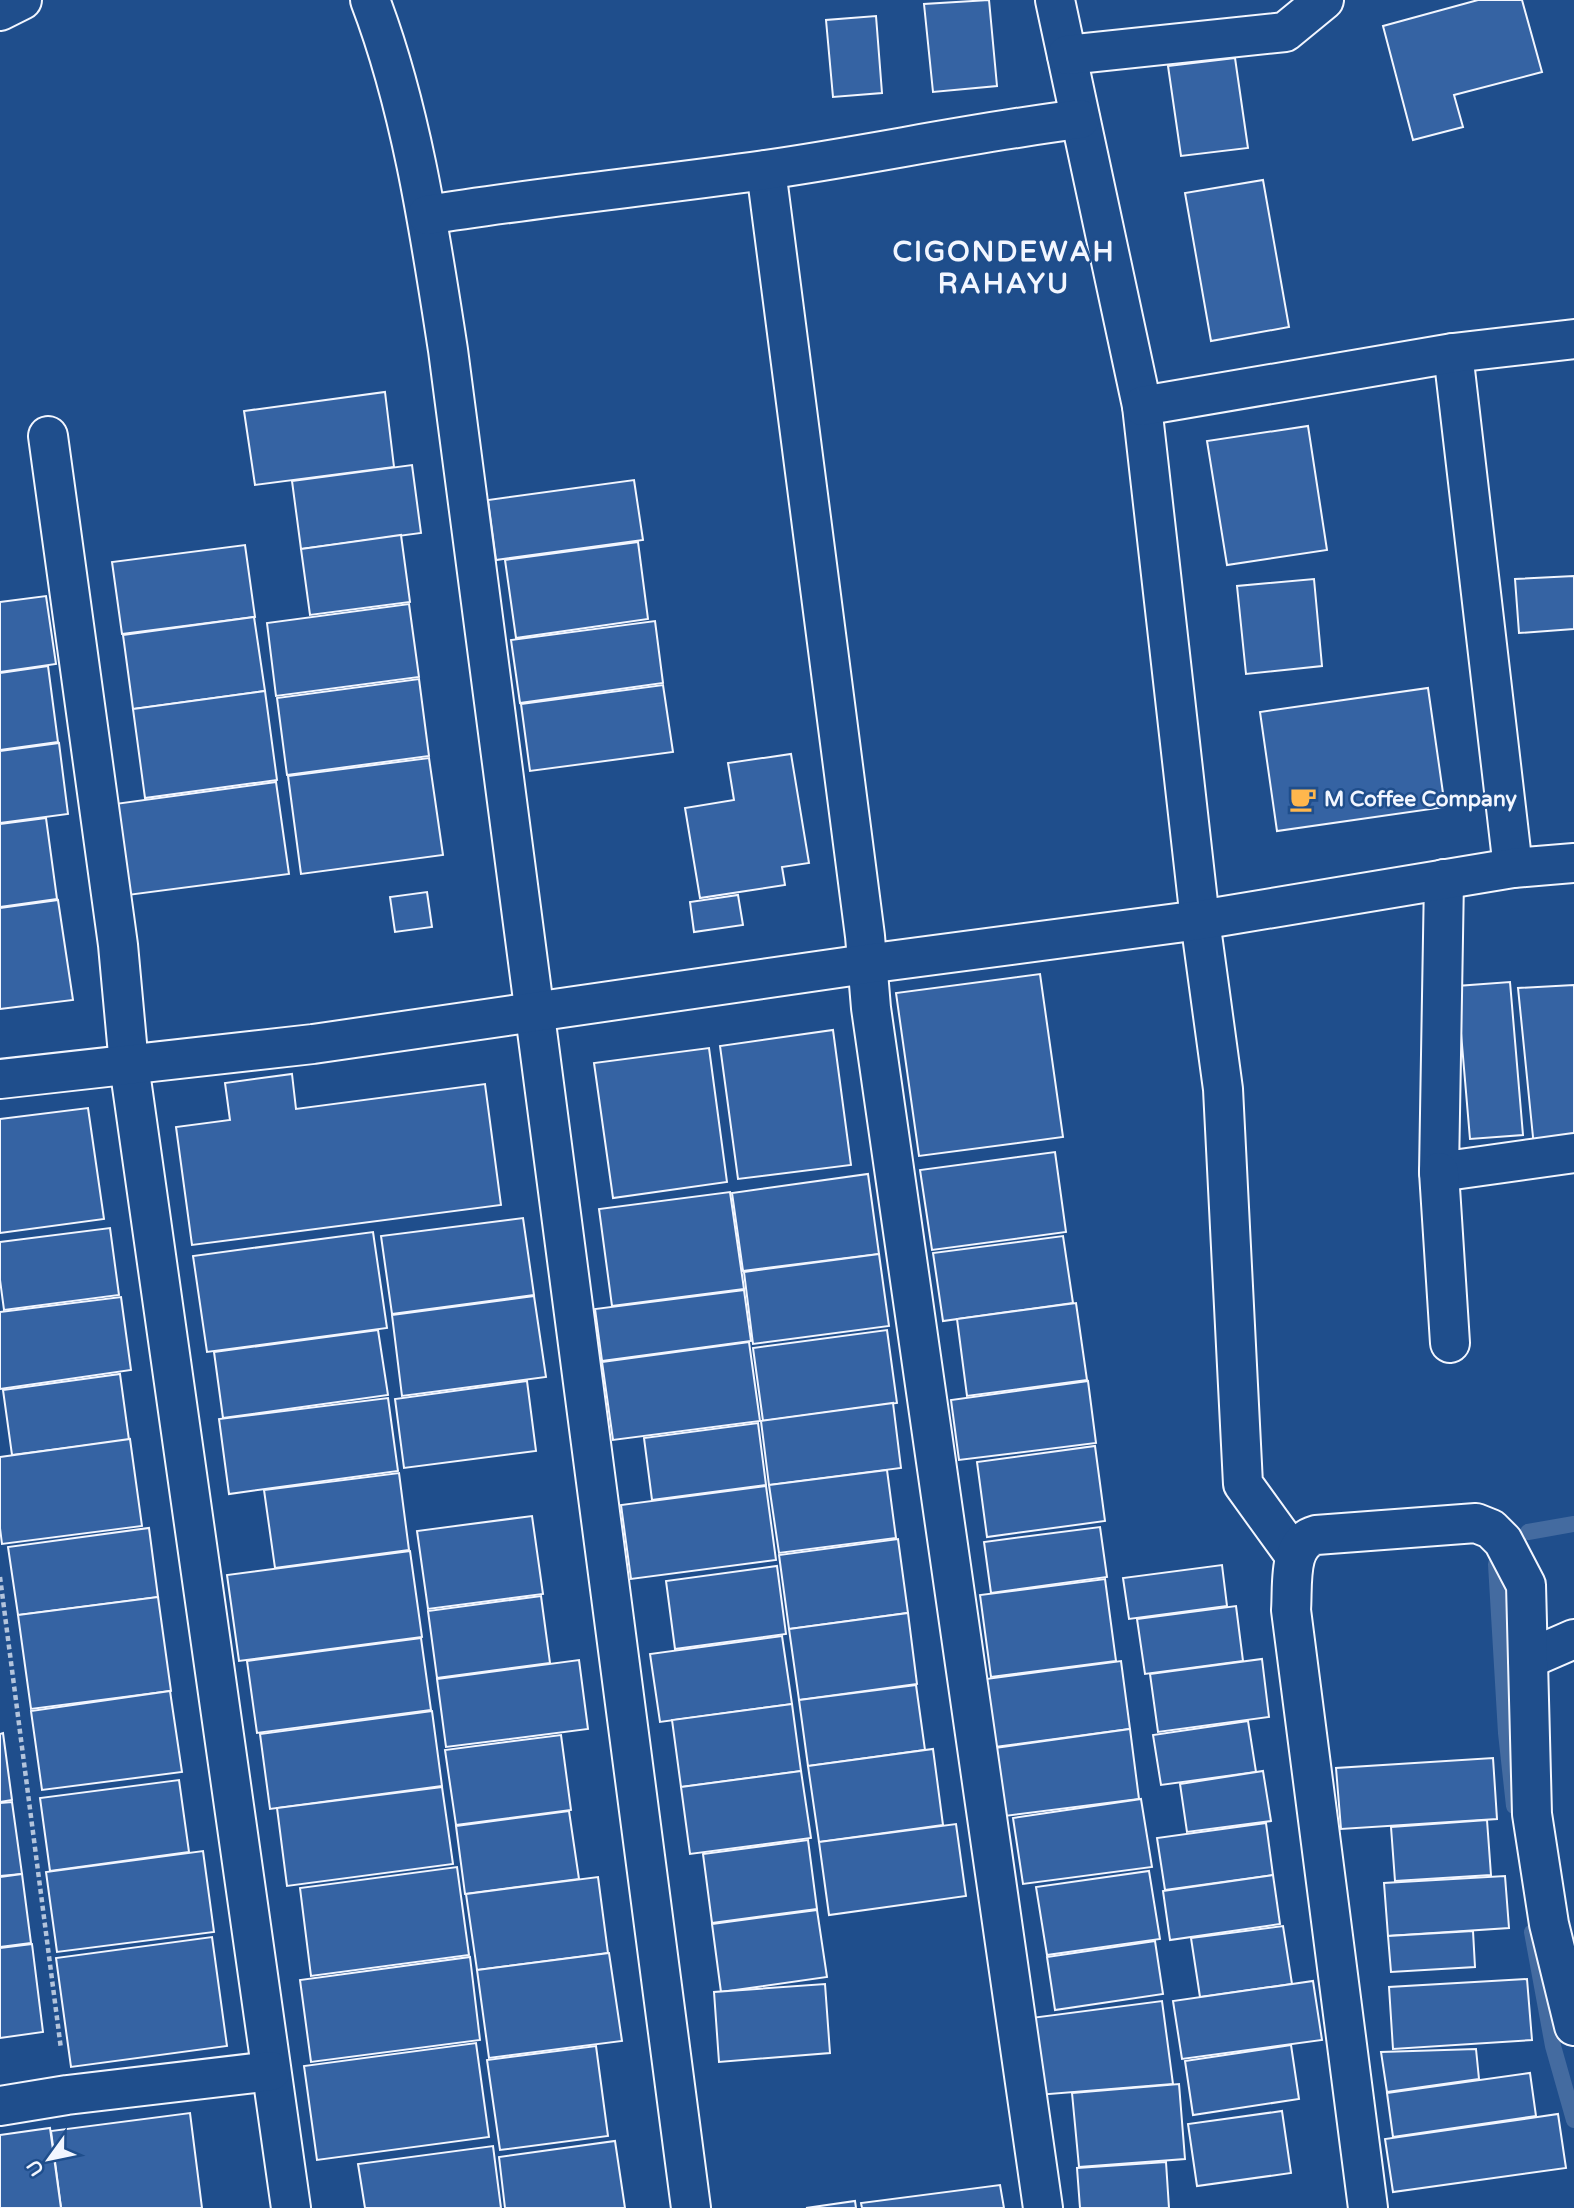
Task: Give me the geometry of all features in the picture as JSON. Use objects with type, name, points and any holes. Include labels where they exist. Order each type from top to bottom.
[{"type":"street","points":[[0,11],[22,0]]},
{"type":"street","points":[[370,0],[388,45],[427,215],[448,350],[691,2208]]},
{"type":"street","points":[[1055,0],[1142,406],[1200,920],[1223,1089],[1243,1484],[1295,1556]]},
{"type":"street","points":[[1067,55],[1285,32],[1324,0]]},
{"type":"street","points":[[427,215],[766,170],[1080,119]]},
{"type":"street","points":[[766,170],[865,936],[866,964],[1043,2208]]},
{"type":"street","points":[[1142,406],[1453,353],[1574,339]]},
{"type":"street","points":[[1453,353],[1513,867]]},
{"type":"street","points":[[48,436],[118,945],[129,1065],[291,2208]]},
{"type":"street","points":[[0,1079],[313,1044],[866,964],[1200,920],[1513,867],[1574,863]]},
{"type":"street","points":[[1444,879],[1439,1172],[1450,1343]]},
{"type":"street","points":[[1439,1172],[1574,1153]]},
{"type":"street","points":[[1368,2208],[1291,1610],[1295,1556],[1302,1542],[1316,1535],[1476,1523],[1491,1529],[1503,1541],[1526,1585],[1532,1814],[1549,1924],[1574,2026]]},
{"type":"street","points":[[1528,1659],[1574,1639]]},
{"type":"street","points":[[0,2106],[67,2095],[271,2071]]},
{"type":"path","points":[[0,1577],[67,2095]]},
{"type":"building","points":[[989,0],[997,86],[933,92],[924,4]]},
{"type":"building","points":[[1478,0],[1522,0],[1542,72],[1454,95],[1463,127],[1413,140],[1383,26]]},
{"type":"building","points":[[876,16],[882,93],[833,97],[826,20]]},
{"type":"building","points":[[1235,58],[1248,148],[1181,156],[1168,66]]},
{"type":"building","points":[[1263,180],[1289,327],[1211,341],[1185,193]]},
{"type":"building","points":[[385,392],[394,467],[255,485],[244,411]]},
{"type":"building","points":[[1308,426],[1327,550],[1227,565],[1207,441]]},
{"type":"building","points":[[412,465],[421,533],[301,549],[292,481]]},
{"type":"building","points":[[634,480],[643,540],[496,560],[488,500]]},
{"type":"building","points":[[401,535],[410,602],[310,615],[301,549]]},
{"type":"building","points":[[638,542],[648,619],[516,638],[505,560]]},
{"type":"building","points":[[245,545],[255,617],[122,634],[112,562]]},
{"type":"building","points":[[1574,576],[1574,629],[1519,633],[1515,579]]},
{"type":"building","points":[[1314,579],[1322,666],[1246,674],[1237,586]]},
{"type":"building","points":[[46,596],[56,664],[0,672],[0,602]]},
{"type":"building","points":[[409,604],[419,677],[276,696],[267,623]]},
{"type":"building","points":[[254,617],[265,691],[133,709],[123,635]]},
{"type":"building","points":[[655,621],[663,683],[520,703],[511,640]]},
{"type":"building","points":[[48,666],[58,742],[0,750],[0,673]]},
{"type":"building","points":[[419,679],[429,756],[287,775],[277,698]]},
{"type":"building","points":[[663,685],[673,752],[530,771],[521,704]]},
{"type":"building","points":[[1428,688],[1445,807],[1277,831],[1260,712]]},
{"type":"building","points":[[265,691],[277,780],[145,798],[133,709]]},
{"type":"building","points":[[59,743],[68,814],[0,823],[0,751]]},
{"type":"building","points":[[791,754],[809,863],[782,867],[785,885],[700,898],[685,808],[734,800],[728,763]]},
{"type":"building","points":[[429,758],[443,855],[301,874],[288,776]]},
{"type":"building","points":[[276,782],[289,874],[128,895],[115,804]]},
{"type":"building","points":[[46,818],[57,899],[0,907],[0,824]]},
{"type":"building","points":[[427,892],[432,927],[395,932],[390,897]]},
{"type":"building","points":[[738,895],[743,925],[694,932],[690,902]]},
{"type":"building","points":[[58,900],[73,1000],[0,1009],[0,908]]},
{"type":"building","points":[[1040,974],[1063,1137],[919,1156],[896,993]]},
{"type":"building","points":[[1510,982],[1523,1135],[1470,1139],[1457,986]]},
{"type":"building","points":[[1574,985],[1574,1143],[1534,1147],[1518,988]]},
{"type":"building","points":[[833,1030],[851,1165],[738,1179],[720,1046]]},
{"type":"building","points":[[709,1048],[727,1182],[613,1198],[594,1063]]},
{"type":"building","points":[[292,1074],[296,1109],[485,1084],[501,1205],[192,1245],[176,1127],[230,1120],[225,1083]]},
{"type":"building","points":[[88,1108],[104,1219],[0,1233],[0,1119]]},
{"type":"building","points":[[1055,1152],[1066,1232],[932,1250],[920,1170]]},
{"type":"building","points":[[868,1174],[879,1254],[743,1271],[732,1193]]},
{"type":"building","points":[[730,1192],[744,1289],[612,1306],[599,1209]]},
{"type":"building","points":[[523,1218],[534,1295],[392,1314],[381,1236]]},
{"type":"building","points":[[110,1228],[119,1295],[4,1310],[0,1280],[0,1242]]},
{"type":"building","points":[[373,1232],[387,1328],[207,1352],[193,1256]]},
{"type":"building","points":[[1063,1236],[1073,1303],[943,1321],[933,1253]]},
{"type":"building","points":[[879,1254],[889,1326],[753,1344],[744,1272]]},
{"type":"building","points":[[744,1290],[751,1341],[602,1361],[595,1309]]},
{"type":"building","points":[[534,1296],[546,1377],[402,1396],[392,1315]]},
{"type":"building","points":[[121,1297],[131,1370],[0,1389],[0,1312]]},
{"type":"building","points":[[1076,1303],[1087,1380],[967,1396],[957,1319]]},
{"type":"building","points":[[378,1330],[388,1395],[223,1418],[214,1352]]},
{"type":"building","points":[[887,1330],[897,1403],[763,1421],[753,1348]]},
{"type":"building","points":[[749,1342],[760,1421],[613,1440],[602,1362]]},
{"type":"building","points":[[120,1374],[129,1440],[12,1455],[3,1390]]},
{"type":"building","points":[[527,1381],[536,1451],[404,1468],[395,1399]]},
{"type":"building","points":[[1088,1381],[1096,1443],[959,1460],[951,1400]]},
{"type":"building","points":[[388,1398],[398,1471],[229,1494],[219,1419]]},
{"type":"building","points":[[893,1403],[901,1468],[769,1485],[761,1421]]},
{"type":"building","points":[[758,1423],[766,1485],[652,1500],[644,1438]]},
{"type":"building","points":[[130,1439],[142,1526],[2,1544],[0,1457]]},
{"type":"building","points":[[1095,1446],[1105,1521],[987,1537],[977,1462]]},
{"type":"building","points":[[887,1470],[896,1538],[779,1553],[769,1485]]},
{"type":"building","points":[[399,1473],[409,1550],[275,1568],[264,1490]]},
{"type":"building","points":[[766,1486],[776,1560],[631,1579],[621,1505]]},
{"type":"building","points":[[532,1516],[543,1594],[428,1609],[417,1531]]},
{"type":"building","points":[[1100,1527],[1107,1577],[991,1593],[984,1542]]},
{"type":"building","points":[[149,1528],[158,1597],[18,1615],[8,1547]]},
{"type":"building","points":[[898,1539],[908,1613],[789,1629],[779,1555]]},
{"type":"building","points":[[410,1551],[422,1637],[239,1661],[227,1575]]},
{"type":"building","points":[[1222,1565],[1227,1606],[1129,1619],[1123,1578]]},
{"type":"building","points":[[777,1566],[786,1634],[675,1649],[666,1581]]},
{"type":"building","points":[[1105,1579],[1116,1661],[991,1677],[980,1595]]},
{"type":"building","points":[[541,1596],[550,1663],[437,1678],[428,1611]]},
{"type":"building","points":[[158,1597],[171,1691],[31,1709],[18,1615]]},
{"type":"building","points":[[1236,1606],[1243,1661],[1145,1674],[1137,1619]]},
{"type":"building","points":[[908,1613],[917,1684],[799,1700],[789,1629]]},
{"type":"building","points":[[782,1636],[792,1704],[660,1722],[650,1654]]},
{"type":"building","points":[[421,1638],[431,1710],[257,1733],[247,1661]]},
{"type":"building","points":[[1262,1659],[1269,1717],[1158,1732],[1150,1674]]},
{"type":"building","points":[[579,1660],[588,1729],[446,1747],[437,1679]]},
{"type":"building","points":[[1121,1661],[1130,1729],[995,1747],[986,1679]]},
{"type":"building","points":[[916,1685],[925,1750],[808,1766],[799,1700]]},
{"type":"building","points":[[170,1691],[182,1772],[42,1790],[31,1711]]},
{"type":"building","points":[[792,1704],[801,1771],[681,1787],[672,1720]]},
{"type":"building","points":[[432,1711],[442,1786],[270,1809],[260,1734]]},
{"type":"building","points":[[1248,1721],[1256,1772],[1161,1785],[1153,1735]]},
{"type":"building","points":[[1130,1729],[1139,1799],[1005,1816],[995,1748]]},
{"type":"building","points":[[3,1733],[12,1800],[0,1802],[0,1734]]},
{"type":"building","points":[[561,1735],[571,1810],[456,1825],[445,1750]]},
{"type":"building","points":[[933,1749],[943,1825],[819,1842],[808,1766]]},
{"type":"building","points":[[1493,1758],[1497,1819],[1341,1829],[1336,1768]]},
{"type":"building","points":[[801,1771],[811,1838],[690,1854],[681,1787]]},
{"type":"building","points":[[1263,1771],[1271,1821],[1187,1832],[1180,1784]]},
{"type":"building","points":[[179,1780],[189,1852],[50,1871],[40,1798]]},
{"type":"building","points":[[442,1787],[453,1864],[287,1886],[277,1808]]},
{"type":"building","points":[[1141,1799],[1152,1867],[1023,1884],[1013,1818]]},
{"type":"building","points":[[12,1802],[22,1874],[0,1876],[0,1803]]},
{"type":"building","points":[[569,1811],[579,1879],[465,1894],[456,1826]]},
{"type":"building","points":[[1487,1820],[1491,1875],[1395,1881],[1391,1827]]},
{"type":"building","points":[[1266,1823],[1273,1875],[1165,1890],[1157,1838]]},
{"type":"building","points":[[956,1824],[966,1896],[829,1915],[819,1842]]},
{"type":"building","points":[[808,1840],[817,1909],[712,1923],[703,1854]]},
{"type":"building","points":[[203,1851],[214,1932],[57,1952],[46,1872]]},
{"type":"building","points":[[457,1867],[469,1955],[311,1976],[300,1888]]},
{"type":"building","points":[[1149,1871],[1160,1939],[1047,1955],[1036,1887]]},
{"type":"building","points":[[22,1874],[31,1943],[0,1947],[0,1877]]},
{"type":"building","points":[[1273,1875],[1280,1924],[1170,1940],[1163,1891]]},
{"type":"building","points":[[1505,1876],[1509,1928],[1388,1936],[1384,1883]]},
{"type":"building","points":[[598,1877],[608,1953],[477,1970],[466,1894]]},
{"type":"building","points":[[817,1910],[827,1977],[721,1992],[712,1924]]},
{"type":"building","points":[[1283,1926],[1292,1984],[1200,1997],[1191,1938]]},
{"type":"building","points":[[1473,1931],[1475,1967],[1391,1972],[1388,1936]]},
{"type":"building","points":[[212,1937],[227,2046],[71,2067],[56,1958]]},
{"type":"building","points":[[1155,1941],[1163,1994],[1055,2010],[1047,1957]]},
{"type":"building","points":[[32,1944],[43,2032],[0,2038],[0,1948]]},
{"type":"building","points":[[609,1953],[622,2041],[489,2058],[477,1970]]},
{"type":"building","points":[[470,1957],[480,2040],[311,2062],[300,1980]]},
{"type":"building","points":[[1527,1979],[1532,2040],[1393,2049],[1389,1987]]},
{"type":"building","points":[[1313,1981],[1322,2040],[1182,2059],[1173,2001]]},
{"type":"building","points":[[825,1984],[830,2053],[719,2062],[714,1992]]},
{"type":"building","points":[[1162,2001],[1173,2084],[1037,2095],[1031,2018]]},
{"type":"building","points":[[476,2043],[489,2137],[317,2160],[304,2066]]},
{"type":"building","points":[[1291,2045],[1299,2099],[1193,2115],[1185,2061]]},
{"type":"building","points":[[596,2046],[608,2136],[500,2150],[487,2060]]},
{"type":"building","points":[[1476,2049],[1479,2079],[1387,2092],[1381,2052]]},
{"type":"building","points":[[1530,2073],[1536,2116],[1393,2137],[1387,2093]]},
{"type":"building","points":[[1179,2084],[1185,2159],[1079,2167],[1072,2093]]},
{"type":"building","points":[[1282,2111],[1291,2173],[1197,2186],[1188,2124]]},
{"type":"building","points":[[190,2113],[202,2208],[61,2208],[51,2131]]},
{"type":"building","points":[[1558,2114],[1566,2168],[1393,2192],[1385,2139]]},
{"type":"building","points":[[50,2128],[61,2208],[0,2208],[0,2135]]},
{"type":"building","points":[[615,2141],[625,2208],[505,2208],[499,2157]]},
{"type":"building","points":[[493,2146],[501,2208],[365,2208],[358,2164]]},
{"type":"building","points":[[1166,2162],[1169,2208],[1080,2208],[1077,2168]]},
{"type":"building","points":[[1000,2185],[1004,2208],[862,2208],[861,2203]]},
{"type":"building","points":[[855,2201],[856,2208],[806,2208]]},
{"type":"waterway","points":[[1528,1532],[1574,1524]]},
{"type":"waterway","points":[[1496,1564],[1506,1733],[1514,1806]]},
{"type":"waterway","points":[[1532,1932],[1553,2046],[1574,2120]]},
{"type":"place","name":"M Coffee Company","points":[[1303,799]]},
{"type":"district","name":"CIGONDEWAH RAHAYU","points":[[1004,267]]}]
